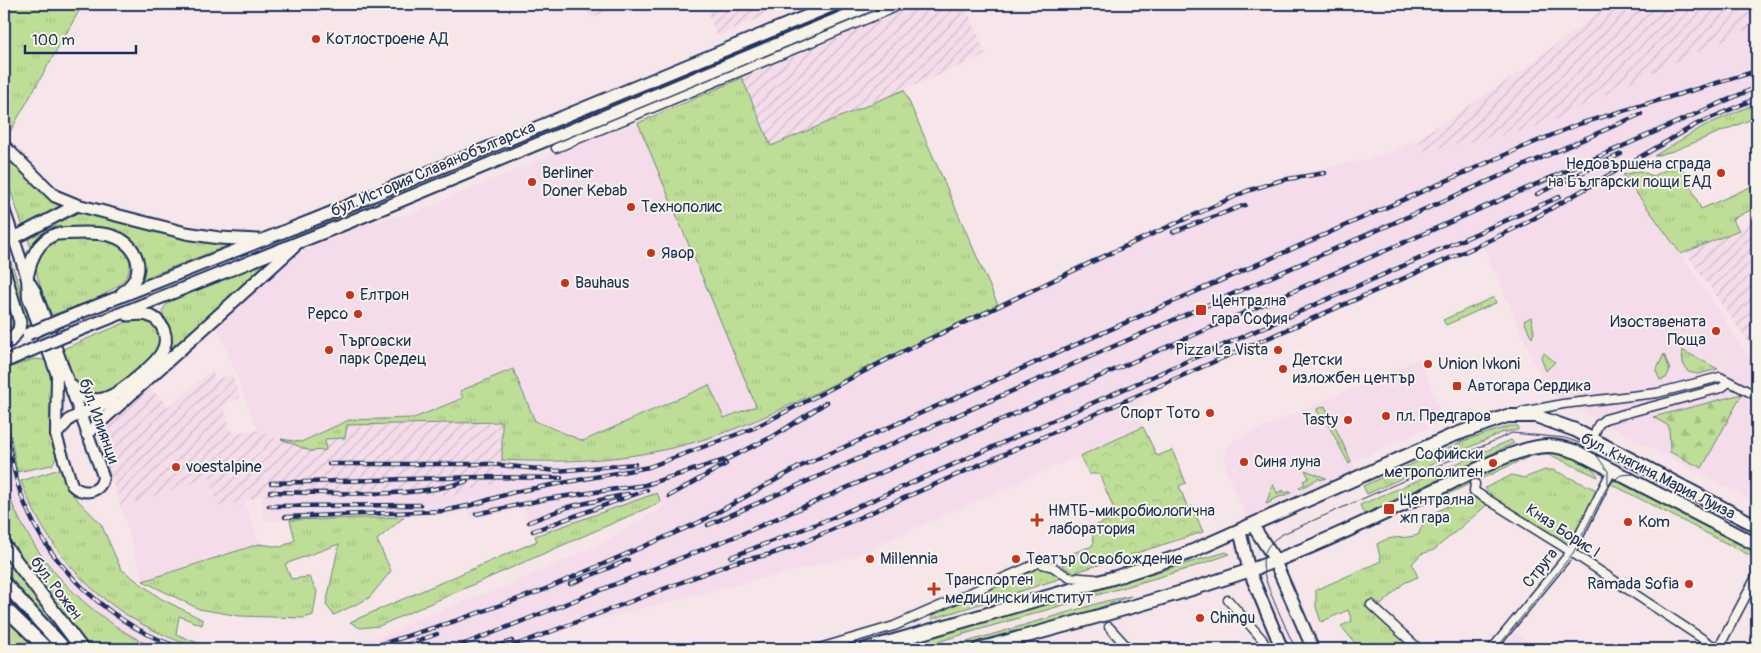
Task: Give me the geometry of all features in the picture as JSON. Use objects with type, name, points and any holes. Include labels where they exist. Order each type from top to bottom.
[{"type":"main road","name":"бул. История Славянобългарска","points":[[7,343],[836,4]]},
{"type":"main road","name":"бул. История Славянобългарска","points":[[4,362],[300,242],[874,4]]},
{"type":"main road","points":[[4,146],[55,196],[77,205],[186,233],[219,238],[262,240]]},
{"type":"main road","points":[[14,238],[77,205]]},
{"type":"main road","points":[[27,278],[34,251],[49,236],[56,234],[104,234],[117,237],[128,244],[135,254],[138,264],[133,283],[115,298]]},
{"type":"main road","points":[[87,434],[300,242]]},
{"type":"main road","points":[[4,270],[20,322],[19,330],[7,343]]},
{"type":"main road","points":[[80,414],[103,405],[123,390],[158,359],[165,347],[166,338],[162,325],[151,316],[139,314],[116,316]]},
{"type":"main road","points":[[69,383],[81,395],[97,400],[108,399],[123,390]]},
{"type":"main road","name":"бул. Княгиня Мария Луиза","points":[[866,649],[1116,577],[1202,548],[1451,436],[1507,416],[1536,416],[1593,438],[1757,526]]},
{"type":"main road","name":"бул. Княгиня Мария Луиза","points":[[979,649],[1103,616],[1249,570],[1482,468],[1536,447],[1550,446],[1577,452],[1757,545]]},
{"type":"main road","points":[[1253,526],[1275,560],[1313,649]]},
{"type":"main road","points":[[1240,532],[1249,570],[1282,649]]},
{"type":"main road","name":"бул. Рожен","points":[[4,545],[82,649]]},
{"type":"main road","name":"бул. Рожен","points":[[4,583],[65,649]]},
{"type":"main road","points":[[4,607],[47,649]]},
{"type":"street","points":[[556,148],[903,4]]},
{"type":"street","name":"бул. Илиянци","points":[[4,210],[27,278],[35,291],[103,476],[99,487],[88,492],[79,491],[72,485],[56,435],[57,375],[28,296],[27,278]]},
{"type":"street","points":[[1507,416],[1563,404],[1657,393],[1720,377],[1757,396]]},
{"type":"street","points":[[1593,438],[1598,425],[1605,419],[1721,388],[1729,382]]},
{"type":"street","points":[[56,435],[70,419],[80,414]]},
{"type":"street","name":"Струга","points":[[1492,649],[1571,552],[1612,470]]},
{"type":"street","name":"Княз Борис I","points":[[1475,484],[1474,491],[1571,552],[1718,649]]},
{"type":"street","name":"бул. Княгиня Мария Луиза","points":[[816,649],[894,626],[1038,563],[1045,564],[1068,577],[1081,580],[1116,577]]},
{"type":"street","points":[[1718,649],[1757,575]]},
{"type":"street","points":[[1228,600],[1262,639],[1267,649]]},
{"type":"street","points":[[1371,605],[1419,649]]},
{"type":"street","points":[[1109,627],[1129,649]]},
{"type":"shaded area","points":[[584,4],[625,4],[591,18]]},
{"type":"shaded area","points":[[704,4],[792,4],[717,36]]},
{"type":"shaded area","points":[[919,4],[965,4],[986,55],[771,146],[742,78]]},
{"type":"shaded area","points":[[1610,4],[1757,4],[1757,25],[1633,81],[1548,123],[1512,134],[1422,151],[1419,138],[1513,77]]},
{"type":"shaded area","points":[[1757,25],[1757,103],[1704,126],[1623,175],[1681,254],[1757,369],[1757,503],[1601,422],[1547,391],[1483,246],[1141,396],[1143,401],[1134,410],[1143,427],[853,556],[578,625],[513,649],[310,649],[401,630],[400,626],[511,584],[604,542],[663,507],[657,494],[535,536],[524,509],[471,519],[469,511],[438,516],[262,521],[261,478],[502,460],[556,463],[591,461],[672,448],[743,426],[805,399],[903,349],[1140,236],[1247,188],[1289,175],[1360,161],[1396,150],[1419,138],[1422,151],[1512,134],[1548,123],[1633,81]]},
{"type":"shaded area","points":[[638,123],[757,406],[724,418],[709,385],[583,441],[535,421],[513,369],[460,391],[463,398],[414,418],[349,420],[301,442],[281,439],[257,430],[217,325],[291,256],[358,226],[413,213],[592,138]]},
{"type":"shaded area","points":[[1757,217],[1757,355],[1686,253],[1739,230]]},
{"type":"shaded area","name":"пл. Предгаров","points":[[1419,359],[1445,420],[1353,462],[1356,469],[1249,516],[1245,514],[1225,469],[1224,459],[1228,447],[1236,439]]},
{"type":"shaded area","points":[[212,370],[215,380],[232,374],[240,398],[223,406],[232,433],[257,430],[310,451],[325,450],[325,439],[346,425],[502,422],[503,481],[454,495],[261,496],[219,508],[209,478],[121,507],[101,450],[101,435],[108,424],[149,386],[168,407]]},
{"type":"shaded area","points":[[4,397],[17,472],[29,503],[53,547],[70,568],[113,605],[176,641],[204,649],[156,649],[126,635],[95,613],[51,569],[13,509],[4,482]]},
{"type":"shaded area","points":[[209,478],[219,508],[244,500],[259,544],[143,581],[121,507]]},
{"type":"shaded area","points":[[1515,632],[1537,649],[1501,649]]},
{"type":"green space","points":[[4,4],[83,4],[11,130],[4,136]]},
{"type":"green space","points":[[742,78],[771,146],[904,90],[998,305],[926,338],[818,392],[732,430],[672,448],[630,456],[588,460],[502,460],[502,422],[347,425],[345,438],[325,439],[326,450],[310,451],[281,439],[301,442],[349,420],[414,418],[463,398],[460,391],[513,369],[535,421],[583,441],[709,385],[724,418],[756,406],[638,123]]},
{"type":"green space","points":[[1757,103],[1757,117],[1673,151],[1654,156],[1704,126]]},
{"type":"green space","points":[[5,152],[48,197],[64,207],[26,226],[22,224],[4,172]]},
{"type":"green space","points":[[1680,163],[1701,209],[1757,184],[1757,207],[1732,219],[1739,230],[1681,254],[1623,175],[1640,171],[1653,176]]},
{"type":"green space","points":[[81,208],[237,242],[137,281],[125,236],[49,232],[42,235],[31,249],[27,235]]},
{"type":"green space","points":[[104,237],[120,245],[128,254],[129,270],[124,280],[114,288],[88,302],[52,315],[37,274],[38,254],[43,246],[58,238]]},
{"type":"green space","points":[[4,242],[32,323],[25,326],[24,315],[7,263]]},
{"type":"green space","points":[[276,258],[98,420],[91,422],[88,417],[167,352],[172,336],[162,311],[168,302]]},
{"type":"green space","points":[[4,284],[11,305],[13,319],[9,331],[4,335]]},
{"type":"green space","points":[[1494,297],[1496,303],[1446,325],[1443,320]]},
{"type":"green space","points":[[1531,317],[1534,332],[1532,338],[1524,321]]},
{"type":"green space","points":[[134,319],[151,321],[157,327],[161,340],[152,360],[109,397],[96,395],[80,389],[73,378],[63,349]]},
{"type":"green space","points":[[1682,350],[1718,369],[1698,374],[1688,372],[1683,363]]},
{"type":"green space","points":[[1544,353],[1555,362],[1546,371],[1541,357]]},
{"type":"green space","points":[[1664,354],[1670,370],[1666,378],[1660,380],[1656,371]]},
{"type":"green space","points":[[34,359],[45,360],[50,377],[50,429],[57,456],[52,465],[17,472],[4,397],[4,370]]},
{"type":"green space","points":[[1565,382],[1562,393],[1556,394],[1552,384]]},
{"type":"green space","points":[[1742,394],[1702,468],[1670,452],[1669,426],[1653,417]]},
{"type":"green space","points":[[1325,406],[1351,461],[1349,464],[1330,428],[1317,411],[1317,409]]},
{"type":"green space","points":[[1510,426],[1518,426],[1518,430],[1501,433],[1367,494],[1363,486],[1466,440]]},
{"type":"green space","points":[[1143,427],[1157,456],[1172,450],[1186,483],[1179,486],[1188,508],[1192,506],[1203,532],[1073,573],[1062,565],[1060,558],[1092,546],[1094,542],[1091,528],[1108,520],[1115,511],[1099,474],[1089,474],[1080,456]]},
{"type":"green space","points":[[1511,440],[1514,443],[1364,514],[1360,505]]},
{"type":"green space","points":[[1549,451],[1584,463],[1598,477],[1548,454],[1535,454],[1426,504],[1415,506],[1464,480],[1538,452]]},
{"type":"green space","points":[[60,469],[68,490],[101,524],[121,569],[160,598],[203,620],[202,625],[179,616],[176,634],[198,643],[217,647],[271,649],[219,651],[203,649],[177,641],[130,617],[90,586],[72,568],[43,528],[21,481]]},
{"type":"green space","points":[[1305,470],[1326,478],[1320,480],[1319,478],[1300,489],[1299,487],[1305,484],[1303,481],[1309,478]]},
{"type":"green space","points":[[1545,470],[1553,470],[1599,491],[1570,547],[1493,497],[1485,488],[1512,475],[1524,478]]},
{"type":"green space","points":[[1614,480],[1752,550],[1753,554],[1749,555],[1611,484]]},
{"type":"green space","points":[[4,482],[15,510],[28,535],[44,559],[63,581],[83,601],[106,619],[156,649],[92,649],[26,566],[4,531]]},
{"type":"green space","points":[[1273,484],[1277,493],[1283,490],[1285,493],[1291,491],[1291,493],[1271,500],[1271,502],[1266,504]]},
{"type":"green space","points":[[657,493],[661,502],[379,626],[360,628],[350,622],[537,541],[535,536]]},
{"type":"green space","points":[[1469,496],[1488,504],[1434,550],[1421,554],[1412,564],[1418,577],[1404,583],[1381,605],[1373,599],[1364,605],[1412,649],[1360,649],[1341,626],[1352,621],[1348,610],[1321,622],[1316,607],[1316,590],[1381,561],[1377,544],[1388,539],[1418,535],[1427,516]]},
{"type":"green space","points":[[404,517],[377,540],[391,571],[369,598],[334,615],[326,605],[339,544],[285,564],[291,579],[309,577],[317,591],[313,615],[304,618],[240,616],[199,609],[143,581],[259,544],[281,547],[295,540],[290,520]]},
{"type":"green space","points":[[1226,552],[1230,554],[1190,568],[913,649],[892,649]]},
{"type":"green space","points":[[4,557],[62,631],[59,633],[4,570]]},
{"type":"green space","points":[[1043,566],[1062,578],[932,619],[931,616],[1036,567]]},
{"type":"green space","points":[[1131,596],[1074,617],[959,649],[943,649],[1106,601]]},
{"type":"green space","points":[[4,619],[38,649],[4,649]]},
{"type":"tram line","points":[[1296,649],[1267,585],[1264,574],[1264,555],[1275,539],[1512,433],[1565,438],[1589,446],[1757,533]]},
{"type":"tram line","points":[[1594,452],[1608,471],[1608,485]]},
{"type":"tram line","points":[[1496,649],[1573,553],[1608,485],[1621,475],[1634,474]]},
{"type":"railway","points":[[366,649],[541,591],[700,522],[799,467],[1516,150],[1579,124],[1757,71]]},
{"type":"railway","points":[[452,649],[744,533],[1757,87]]},
{"type":"railway","points":[[505,649],[735,562],[771,554],[797,545],[1482,244],[1526,223],[1697,124],[1757,98]]},
{"type":"railway","points":[[708,525],[1641,114]]},
{"type":"railway","points":[[1537,194],[1621,154]]},
{"type":"railway","points":[[285,517],[443,511],[472,505],[514,492],[649,467],[754,428],[900,353],[1247,191],[1282,180],[1325,173]]},
{"type":"railway","points":[[731,557],[832,518],[1559,197]]},
{"type":"railway","points":[[1173,232],[1245,205]]},
{"type":"railway","points":[[476,514],[546,499],[645,485],[725,460],[774,436],[827,402]]},
{"type":"railway","points":[[4,416],[20,491],[36,527],[50,550],[68,573],[88,593],[111,611],[134,627],[159,640],[185,649]]},
{"type":"railway","points":[[329,464],[491,464],[557,471],[635,464]]},
{"type":"railway","points":[[669,496],[726,464]]},
{"type":"railway","points":[[271,483],[479,477],[561,478]]},
{"type":"railway","points":[[270,492],[396,493],[445,487],[467,481]]},
{"type":"railway","points":[[533,531],[647,490]]},
{"type":"railway","points":[[529,522],[568,507],[628,494]]},
{"type":"railway","points":[[269,506],[420,505]]},
{"type":"railway","points":[[570,584],[628,560]]},
{"type":"railway","points":[[395,649],[437,634]]},
{"type":"railway","points":[[489,649],[512,641]]},
{"type":"place","name":"Котлостроене АД","points":[[316,39]]},
{"type":"place","name":"Недовършена сграда на Български пощи ЕАД","points":[[1721,173]]},
{"type":"place","name":"Berliner Doner Kebab","points":[[532,182]]},
{"type":"place","name":"Технополис","points":[[631,207]]},
{"type":"place","name":"Явор","points":[[651,253]]},
{"type":"place","name":"Bauhaus","points":[[565,283]]},
{"type":"place","name":"Елтрон","points":[[350,295]]},
{"type":"place","name":"Централна гара София","points":[[1201,310]]},
{"type":"place","name":"Pepco","points":[[358,314]]},
{"type":"place","name":"Изоставената Поща","points":[[1716,331]]},
{"type":"place","name":"Търговски парк Средец","points":[[329,350]]},
{"type":"place","name":"Pizza La Vista","points":[[1278,350]]},
{"type":"place","name":"Union Ivkoni","points":[[1428,364]]},
{"type":"place","name":"Детски изложбен център","points":[[1283,369]]},
{"type":"place","name":"Автогара Сердика","points":[[1457,386]]},
{"type":"place","name":"Спорт Тото","points":[[1210,413]]},
{"type":"place","name":"пл. Предгаров","points":[[1386,416]]},
{"type":"place","name":"Tasty","points":[[1348,420]]},
{"type":"place","name":"Синя луна","points":[[1244,462]]},
{"type":"place","name":"Софийски метрополитен","points":[[1493,463]]},
{"type":"place","name":"voestalpine","points":[[176,467]]},
{"type":"place","name":"Централна жп гара","points":[[1389,509]]},
{"type":"place","name":"НМТБ-микробиологична лаборатория","points":[[1037,520]]},
{"type":"place","name":"Kom","points":[[1628,522]]},
{"type":"place","name":"Millennia","points":[[870,559]]},
{"type":"place","name":"Театър Освобождение","points":[[1016,559]]},
{"type":"place","name":"Ramada Sofia","points":[[1689,584]]},
{"type":"place","name":"Транспортен медицински институт","points":[[934,589]]},
{"type":"place","name":"Chingu","points":[[1200,618]]}]
